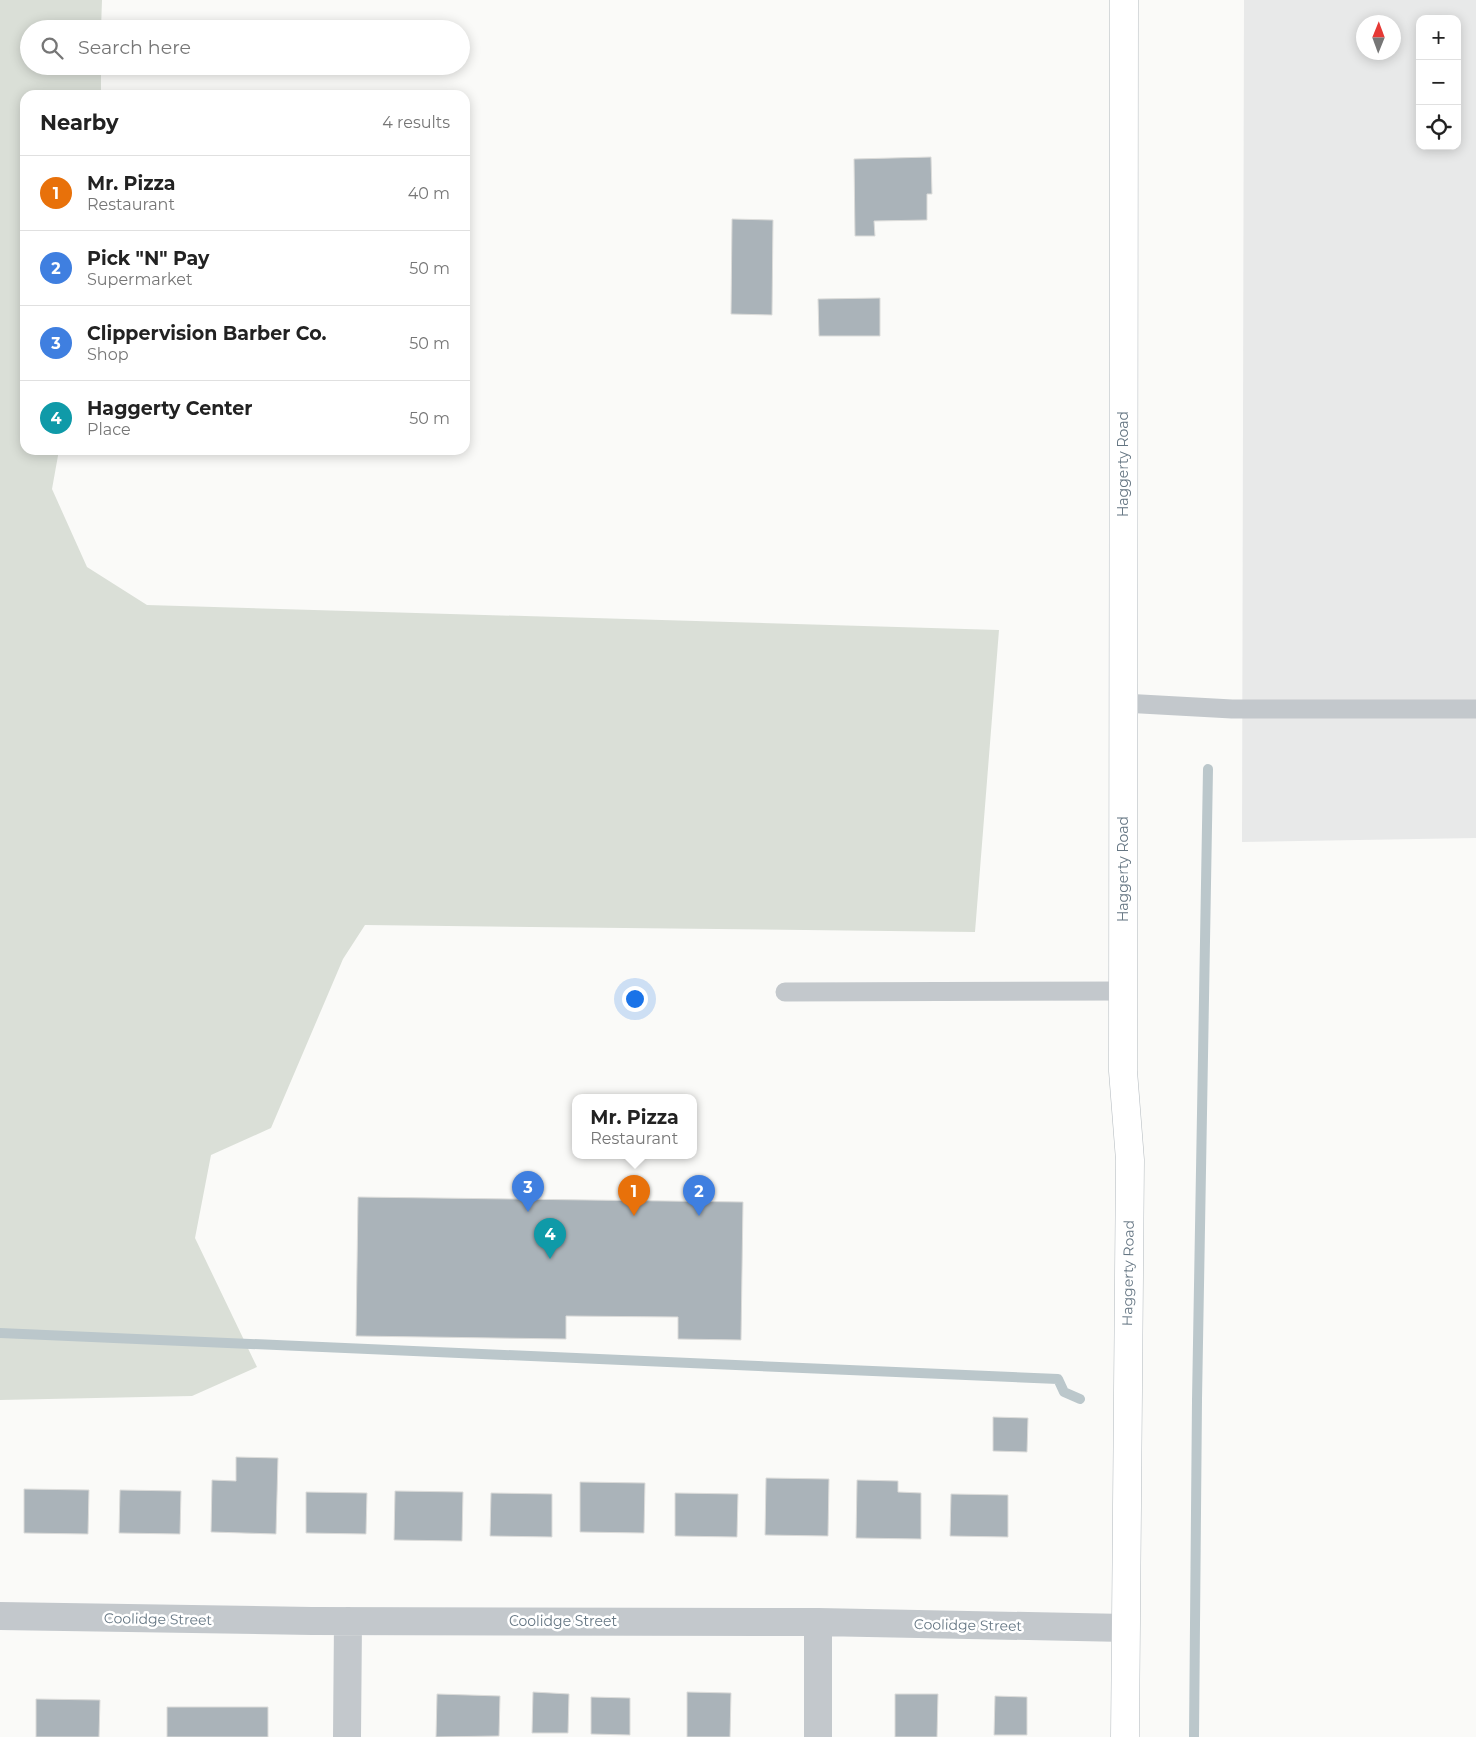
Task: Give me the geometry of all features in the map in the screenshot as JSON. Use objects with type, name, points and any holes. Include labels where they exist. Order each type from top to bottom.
[{"type":"main road","name":"Haggerty Road","points":[[1124,0],[1123,1071],[1130,1160],[1125,1737]]},
{"type":"street","name":"Coolidge Street","points":[[0,1616],[348,1621],[818,1622],[1126,1628]]},
{"type":"street","points":[[348,1621],[348,1737]]},
{"type":"street","points":[[818,1622],[818,1737]]},
{"type":"lane","points":[[1123,703],[1232,709],[1476,709]]},
{"type":"lane","points":[[785,992],[1123,991]]},
{"type":"shaded area","points":[[0,0],[102,0],[101,20],[20,20],[20,75],[101,75],[101,90],[20,90],[20,455],[58,455],[52,489],[87,567],[147,605],[999,630],[975,932],[365,925],[343,959],[271,1128],[211,1155],[195,1238],[257,1367],[192,1396],[0,1400]]},
{"type":"shaded area","points":[[1244,0],[1476,0],[1476,838],[1242,842]]},
{"type":"building","points":[[931,157],[932,194],[927,194],[927,220],[874,221],[875,236],[855,236],[854,159]]},
{"type":"building","points":[[732,219],[773,220],[772,315],[731,314]]},
{"type":"building","points":[[880,298],[880,336],[819,336],[818,299]]},
{"type":"building","points":[[358,1197],[743,1202],[741,1340],[678,1339],[678,1317],[566,1316],[566,1339],[356,1336]]},
{"type":"building","points":[[993,1417],[1028,1418],[1027,1452],[993,1451]]},
{"type":"building","points":[[236,1457],[278,1458],[276,1534],[211,1532],[212,1480],[236,1481]]},
{"type":"building","points":[[766,1478],[829,1479],[828,1536],[765,1535]]},
{"type":"building","points":[[857,1480],[898,1481],[898,1492],[921,1493],[921,1539],[856,1538]]},
{"type":"building","points":[[580,1482],[645,1483],[644,1533],[580,1532]]},
{"type":"building","points":[[24,1489],[89,1490],[88,1534],[24,1533]]},
{"type":"building","points":[[120,1490],[181,1491],[180,1534],[119,1533]]},
{"type":"building","points":[[395,1491],[463,1492],[462,1541],[394,1540]]},
{"type":"building","points":[[306,1492],[367,1493],[366,1534],[306,1533]]},
{"type":"building","points":[[491,1493],[552,1494],[552,1537],[490,1536]]},
{"type":"building","points":[[675,1493],[738,1494],[737,1537],[675,1536]]},
{"type":"building","points":[[951,1494],[1008,1495],[1008,1537],[950,1536]]},
{"type":"building","points":[[533,1692],[569,1694],[568,1733],[532,1733]]},
{"type":"building","points":[[687,1692],[731,1693],[730,1737],[687,1737]]},
{"type":"building","points":[[437,1694],[500,1696],[499,1736],[436,1737]]},
{"type":"building","points":[[895,1694],[938,1694],[937,1737],[895,1737]]},
{"type":"building","points":[[995,1696],[1027,1697],[1027,1735],[994,1735]]},
{"type":"building","points":[[591,1697],[630,1698],[630,1735],[591,1734]]},
{"type":"building","points":[[36,1699],[100,1700],[99,1737],[36,1737]]},
{"type":"building","points":[[167,1707],[268,1707],[268,1737],[167,1737]]},
{"type":"waterway","points":[[1194,1737],[1197,1400],[1208,769]]},
{"type":"waterway","points":[[0,1333],[1058,1379],[1064,1392],[1080,1399]]},
{"type":"place","name":"Clippervision Barber Co.","points":[[528,1212]]},
{"type":"place","name":"Mr. Pizza","points":[[634,1216]]},
{"type":"place","name":"Pick \"N\" Pay","points":[[699,1216]]},
{"type":"place","name":"Haggerty Center","points":[[550,1259]]}]
